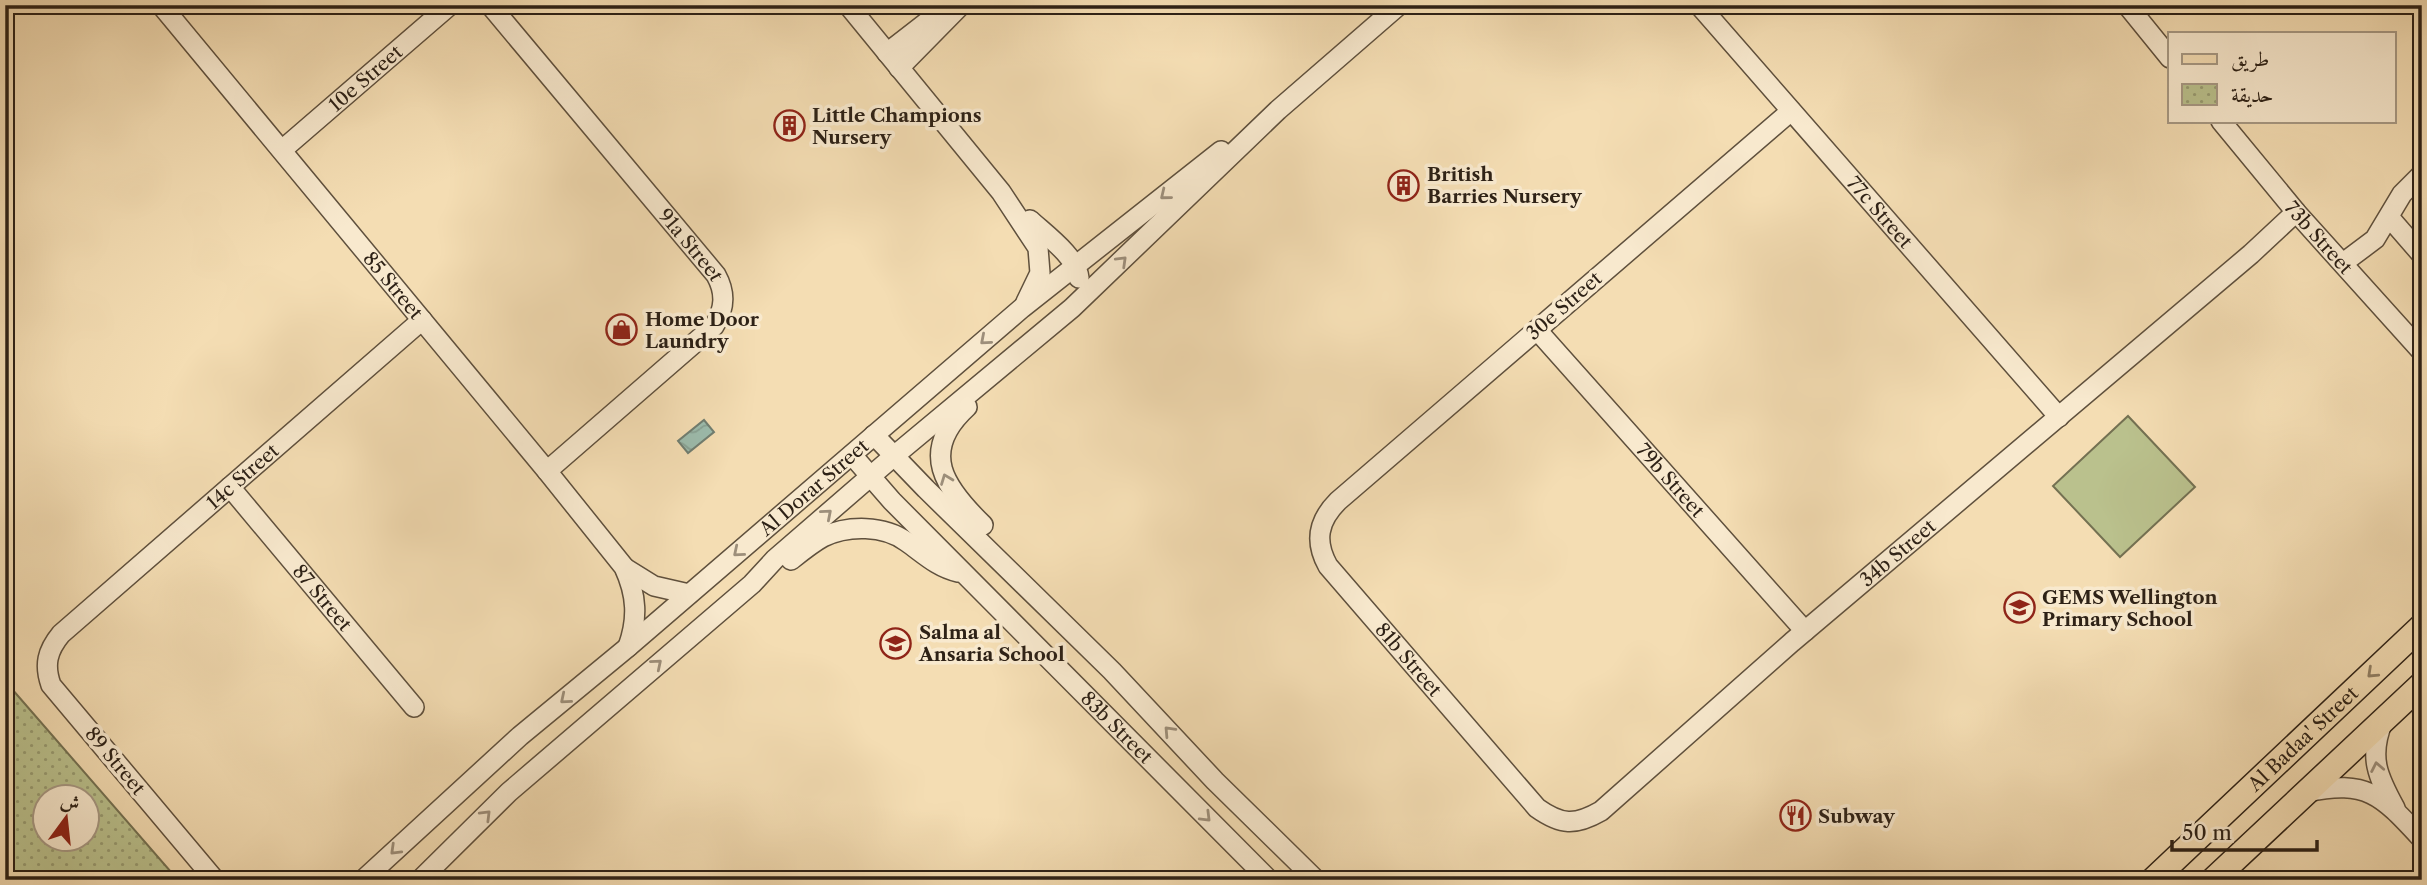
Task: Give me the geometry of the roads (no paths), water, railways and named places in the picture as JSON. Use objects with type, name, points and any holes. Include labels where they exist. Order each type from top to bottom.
[{"type":"main road","name":"Al Badaa' Street","points":[[2153,880],[2422,626]]},
{"type":"main road","points":[[2213,880],[2422,684]]},
{"type":"street","name":"85 Street","points":[[162,5],[624,568],[633,590],[636,615],[628,647]]},
{"type":"street","name":"10e Street","points":[[282,150],[450,5]]},
{"type":"street","name":"91a Street","points":[[490,5],[716,275],[723,292],[722,310],[714,326],[547,471]]},
{"type":"street","points":[[848,5],[1001,192],[1076,266],[1079,281],[1072,308]]},
{"type":"street","points":[[893,61],[948,5]]},
{"type":"street","points":[[893,61],[961,5]]},
{"type":"street","name":"Al Dorar Street","points":[[420,880],[509,792],[752,583],[775,559],[894,456],[1072,308],[1278,110],[1399,5]]},
{"type":"street","name":"77c Street","points":[[1699,5],[2059,417]]},
{"type":"street","points":[[2127,5],[2168,56]]},
{"type":"street","name":"Al Dorar Street","points":[[363,880],[520,736],[628,647],[1022,308],[1225,148],[1278,110]]},
{"type":"street","name":"30e Street","points":[[1338,501],[1791,111]]},
{"type":"street","name":"73b Street","points":[[2222,122],[2300,217],[2422,352]]},
{"type":"street","points":[[2343,263],[2366,247],[2389,217],[2402,194],[2422,174]]},
{"type":"street","points":[[1001,192],[1038,248],[1041,261],[1036,285],[1022,308]]},
{"type":"street","name":"34b Street","points":[[1537,808],[1552,818],[1568,822],[1586,820],[1601,811],[1805,631],[2251,254],[2279,240],[2300,217]]},
{"type":"street","points":[[2389,217],[2422,255]]},
{"type":"street","name":"14c Street","points":[[61,634],[422,320]]},
{"type":"street","name":"79b Street","points":[[1537,330],[1805,631]]},
{"type":"street","name":"83b Street","points":[[1001,366],[986,388],[950,425],[944,436],[941,460],[949,487],[958,501],[1002,546],[1013,573]]},
{"type":"street","name":"83b Street","points":[[874,435],[1112,671],[1215,781],[1316,880]]},
{"type":"street","name":"83b Street","points":[[852,455],[892,501],[1269,880]]},
{"type":"street","name":"87 Street","points":[[230,487],[414,706]]},
{"type":"street","name":"81b Street","points":[[1338,501],[1327,512],[1319,532],[1321,553],[1328,566],[1537,808]]},
{"type":"street","name":"83b Street","points":[[752,583],[777,570],[823,537],[859,529],[890,533],[905,540],[939,565],[964,573]]},
{"type":"street","name":"85 Street","points":[[624,568],[654,586],[689,594]]},
{"type":"street","name":"89 Street","points":[[61,634],[52,645],[47,658],[51,685],[215,880]]},
{"type":"street","points":[[2383,720],[2376,740],[2376,764],[2383,786],[2397,812]]},
{"type":"street","points":[[2307,792],[2330,787],[2358,788],[2397,812],[2422,839]]},
{"type":"street","points":[[1246,856],[1247,880]]},
{"type":"water","points":[[704,420],[714,432],[688,453],[678,441]]},
{"type":"place","name":"Little Champions Nursery","points":[[789,126]]},
{"type":"place","name":"British Barries Nursery","points":[[1404,185]]},
{"type":"place","name":"Home Door Laundry","points":[[622,330]]},
{"type":"place","name":"GEMS Wellington Primary School","points":[[2019,608]]},
{"type":"place","name":"Salma al Ansaria School","points":[[896,643]]},
{"type":"place","name":"Subway","points":[[1795,816]]}]
